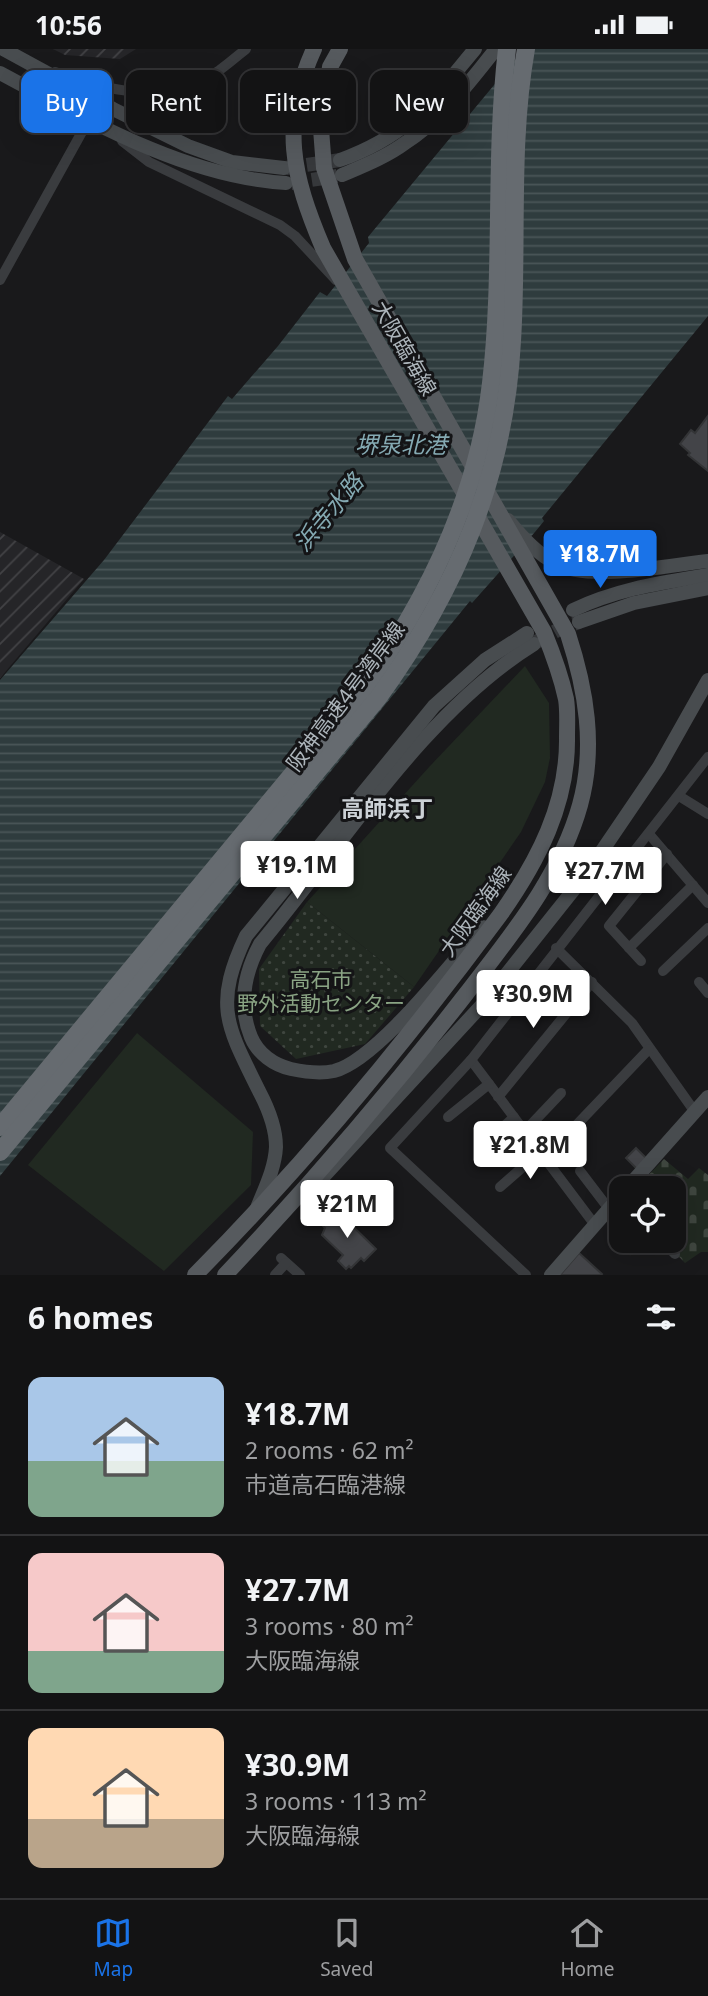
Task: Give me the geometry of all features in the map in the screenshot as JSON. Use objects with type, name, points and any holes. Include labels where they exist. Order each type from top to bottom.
[{"type":"highway","name":"阪神高速4号湾岸線","points":[[0,1127],[364,688],[389,653],[435,574],[464,504],[485,421],[491,384],[497,291],[500,121],[507,49]]},
{"type":"highway","name":"阪神高速4号湾岸線","points":[[0,1153],[378,698],[408,657],[452,579],[468,543],[493,467],[509,380],[518,120],[526,49]]},
{"type":"main road","name":"大阪臨海線","points":[[195,1275],[254,1216],[371,1081],[466,960],[524,880],[550,830],[564,781],[567,752],[566,702],[560,675],[544,632],[351,297],[338,279],[304,204],[296,171],[293,137],[295,100],[314,49]]},
{"type":"main road","name":"大阪臨海線","points":[[225,1275],[303,1192],[400,1080],[520,924],[554,869],[572,831],[588,768],[589,736],[583,683],[568,633],[516,534],[355,259],[324,169],[321,129],[330,67],[340,49]]},
{"type":"street","points":[[3,49],[41,70]]},
{"type":"street","points":[[22,60],[93,86],[125,91],[164,91],[195,85],[221,71],[246,49]]},
{"type":"street","points":[[330,67],[346,49]]},
{"type":"street","points":[[475,49],[422,113],[394,135],[341,167],[376,160],[407,143],[438,117],[496,49]]},
{"type":"street","points":[[0,73],[21,85]]},
{"type":"street","points":[[112,107],[188,146],[232,162],[285,176],[232,177],[184,162],[112,130]]},
{"type":"street","points":[[0,280],[81,133]]},
{"type":"street","points":[[112,133],[149,162],[280,225],[295,236],[338,279]]},
{"type":"street","points":[[516,534],[558,566],[574,571],[596,573],[708,561]]},
{"type":"street","points":[[708,575],[639,586],[602,596],[576,616],[708,588]]},
{"type":"street","points":[[254,1216],[273,1167],[276,1146],[269,1110],[234,1042],[226,1011],[229,978],[246,936],[434,706],[485,660],[530,638],[443,720],[384,787],[260,944],[246,974],[244,993],[247,1026],[253,1041],[270,1061],[303,1072],[335,1070],[352,1063],[387,1035],[524,880]]},
{"type":"street","points":[[246,1253],[344,1157],[482,1005],[587,873],[659,767],[708,680]]},
{"type":"street","points":[[526,1275],[390,1148],[471,1059],[708,757]]},
{"type":"street","points":[[679,796],[706,808]]},
{"type":"street","points":[[649,834],[708,903]]},
{"type":"street","points":[[640,961],[609,926],[667,855]]},
{"type":"street","points":[[629,948],[693,885]]},
{"type":"street","points":[[663,971],[708,928]]},
{"type":"street","points":[[556,948],[632,1023],[695,1112]]},
{"type":"street","points":[[498,1097],[592,982]]},
{"type":"street","points":[[699,982],[708,993]]},
{"type":"street","points":[[500,1187],[543,1155],[649,1049]]},
{"type":"street","points":[[471,1059],[595,1225]]},
{"type":"street","points":[[448,1117],[489,1084]]},
{"type":"street","points":[[525,1131],[561,1093]]},
{"type":"street","points":[[638,1176],[708,1097]]},
{"type":"street","points":[[480,1148],[514,1117]]},
{"type":"street","points":[[551,1275],[609,1209],[580,1171]]},
{"type":"street","points":[[275,1275],[284,1260],[300,1275]]},
{"type":"shaded area","points":[[53,49],[136,49],[120,59],[65,55]]},
{"type":"shaded area","points":[[0,532],[84,579],[0,678]]},
{"type":"green space","points":[[525,666],[549,703],[550,758],[545,782],[521,832],[414,987],[307,902]]},
{"type":"green space","name":"高石市 野外活動センター","points":[[307,902],[414,987],[365,1044],[296,1059],[260,1026],[259,969]]},
{"type":"green space","points":[[137,1033],[253,1132],[251,1185],[164,1271],[28,1165]]},
{"type":"green space","points":[[664,1159],[684,1176],[648,1176]]},
{"type":"green space","points":[[699,1168],[708,1175],[708,1252],[701,1252],[685,1263],[675,1253],[686,1253],[686,1177],[688,1179]]},
{"type":"water","name":"堺泉北港","points":[[524,49],[708,49],[708,316],[542,518],[544,521],[535,532],[472,603],[470,601],[0,1176],[0,680],[104,560],[228,396],[232,399],[320,292],[327,296],[369,243],[368,237],[454,133],[468,133],[468,116]]},
{"type":"building","points":[[708,416],[708,471],[688,455],[690,453],[680,444],[691,430],[695,433]]},
{"type":"building","points":[[636,1148],[647,1159],[637,1169],[626,1158]]},
{"type":"building","points":[[336,1210],[376,1249],[364,1261],[361,1258],[351,1268],[349,1266],[346,1269],[338,1261],[343,1255],[322,1235],[325,1228],[322,1225]]},
{"type":"building","points":[[579,1253],[602,1274],[560,1275]]},
{"type":"tunnel","points":[[286,168],[340,160]]},
{"type":"tunnel","points":[[291,183],[337,176]]},
{"type":"tunnel","points":[[536,642],[579,622]]},
{"type":"district","name":"高師浜丁","points":[[387,808]]},
{"type":"water label","name":"浜寺水路","points":[[328,512]]}]
